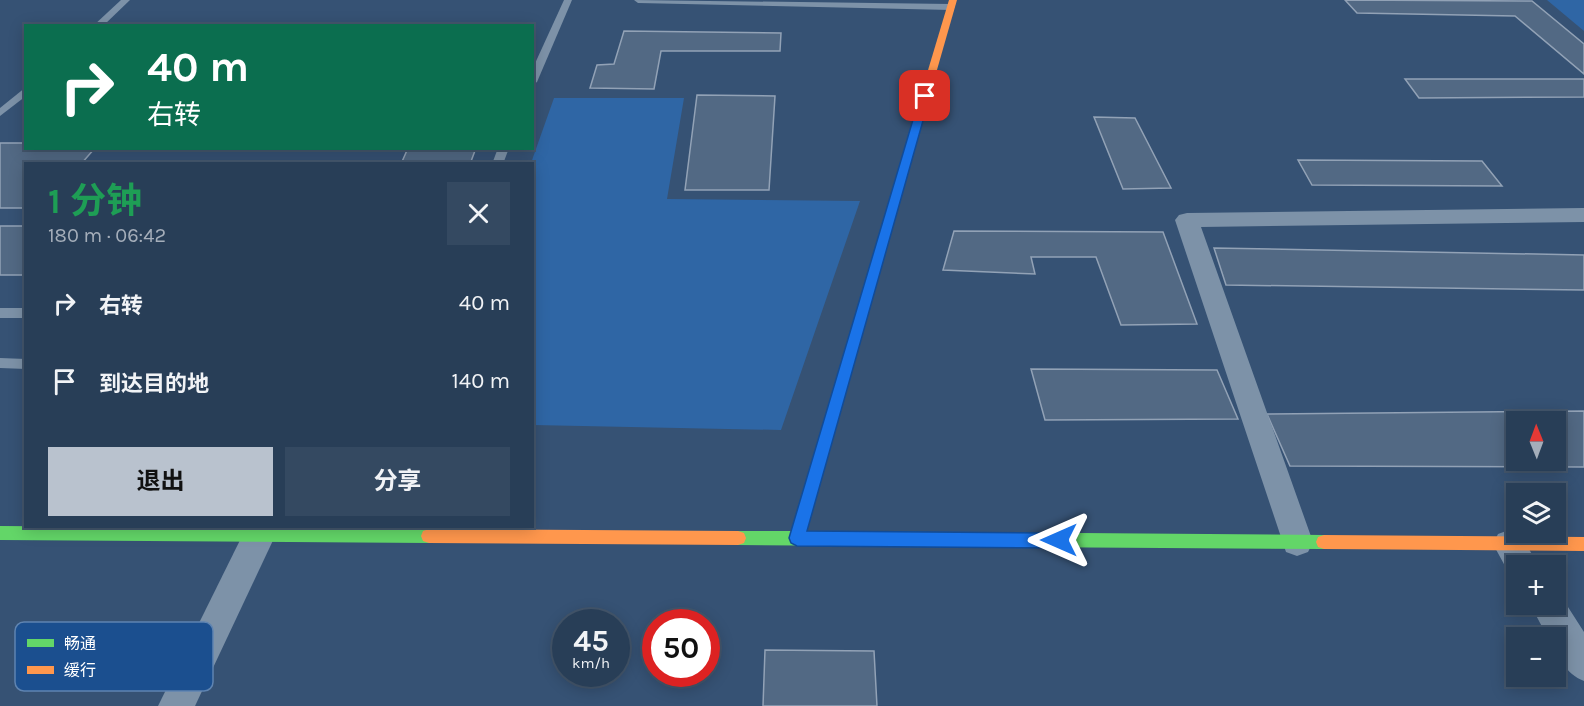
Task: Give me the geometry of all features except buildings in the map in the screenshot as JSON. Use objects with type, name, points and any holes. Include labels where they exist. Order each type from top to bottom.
[{"type":"main road","points":[[797,538],[952,4]]},
{"type":"main road","points":[[0,532],[60,530],[260,534],[1297,542],[1516,555],[1584,544]]},
{"type":"street","points":[[1297,542],[1187,220],[1584,215]]},
{"type":"street","points":[[213,630],[260,534]]},
{"type":"street","points":[[1554,615],[1584,664]]},
{"type":"street","points":[[176,706],[183,691]]},
{"type":"lane","points":[[99,24],[126,0]]},
{"type":"lane","points":[[534,77],[568,0]]},
{"type":"lane","points":[[638,0],[952,4]]},
{"type":"lane","points":[[0,113],[24,92]]},
{"type":"lane","points":[[0,313],[24,313]]},
{"type":"lane","points":[[0,363],[24,364]]},
{"type":"shaded area","points":[[1547,0],[1584,0],[1584,31]]},
{"type":"shaded area","points":[[554,98],[684,98],[667,199],[860,201],[781,430],[534,425],[534,162],[531,162]]},
{"type":"traffic: fast","points":[[797,538],[907,157]]},
{"type":"traffic: fast","points":[[0,533],[429,536]]},
{"type":"traffic: fast","points":[[738,538],[1324,542]]},
{"type":"traffic: slow","points":[[907,157],[953,0]]},
{"type":"traffic: slow","points":[[429,536],[738,538]]},
{"type":"traffic: slow","points":[[1324,542],[1584,544]]},
{"type":"route","points":[[925,96],[797,538],[1059,540]]}]
